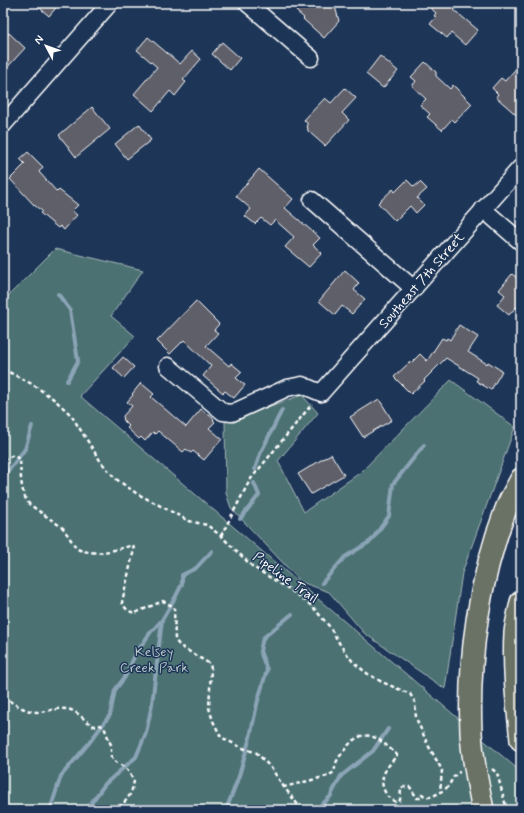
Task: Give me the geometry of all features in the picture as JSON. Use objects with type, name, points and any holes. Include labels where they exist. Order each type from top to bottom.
[{"type":"main road","points":[[483,810],[475,770],[471,732],[472,667],[482,592],[493,546],[507,507],[521,479]]},
{"type":"main road","points":[[521,602],[515,631],[515,657],[516,702],[521,740]]},
{"type":"street","points":[[3,125],[110,3]]},
{"type":"street","points":[[247,3],[311,58]]},
{"type":"street","name":"Southeast 7th Street","points":[[321,393],[521,167]]},
{"type":"street","points":[[312,200],[414,289]]},
{"type":"street","points":[[483,209],[521,242]]},
{"type":"street","points":[[168,366],[223,412],[232,413],[287,388],[302,386],[321,393]]},
{"type":"path","name":"Pipeline Trail","points":[[3,369],[32,384],[55,400],[71,415],[101,462],[116,479],[136,493],[189,521],[207,525],[221,536],[253,568],[312,606],[329,626],[353,662],[368,674],[382,682],[410,694],[415,702],[416,718],[428,745],[442,770],[440,792]]},
{"type":"path","points":[[221,536],[250,480],[321,393]]},
{"type":"path","points":[[3,460],[17,456],[20,460],[22,487],[26,500],[29,504],[63,528],[77,549],[95,553],[133,546],[134,549],[122,602],[128,611],[134,613],[163,601],[174,607],[175,640],[180,646],[210,664],[209,708],[213,721],[221,737],[240,747],[257,753],[272,768],[284,787],[302,810]]},
{"type":"path","points":[[3,698],[19,707],[36,713],[49,711],[56,708],[74,711],[94,726],[100,725],[104,727],[111,745],[110,756],[117,764],[123,766],[127,770],[134,781],[132,792],[128,799],[116,810]]},
{"type":"path","points":[[284,787],[328,776],[334,772],[335,764],[342,752],[352,740],[356,737],[362,736],[376,738],[386,744],[397,755],[390,762],[382,778],[385,793],[390,799],[398,802],[400,800],[401,789],[403,787],[410,787],[417,798],[420,798],[422,794],[427,798],[430,798],[448,787],[457,773],[463,771]]},
{"type":"path","points":[[490,768],[497,773],[506,810]]},
{"type":"green space","name":"Kelsey Creek Park","points":[[55,249],[143,270],[111,316],[135,336],[80,396],[521,772],[521,810],[3,810],[3,301]]},
{"type":"green space","points":[[451,380],[515,427],[462,573],[445,689],[364,633],[329,592],[301,582],[231,508],[226,493],[225,422],[302,395],[318,413],[278,461],[304,512],[361,472]]},
{"type":"building","points":[[34,3],[60,3],[49,16]]},
{"type":"building","points":[[290,3],[331,3],[335,6],[339,21],[324,38],[303,19],[304,18],[296,11],[298,9]]},
{"type":"building","points":[[425,3],[450,3],[456,8],[454,10],[478,30],[465,45],[451,33],[447,38],[430,24],[436,17],[434,16],[436,13]]},
{"type":"building","points":[[9,33],[25,48],[3,72],[3,39]]},
{"type":"building","points":[[148,37],[180,64],[192,51],[201,59],[183,80],[186,82],[175,96],[170,91],[153,111],[134,94],[157,67],[137,50]]},
{"type":"building","points":[[222,42],[240,58],[230,70],[212,54]]},
{"type":"building","points":[[380,56],[398,71],[383,88],[366,74]]},
{"type":"building","points":[[425,62],[436,72],[436,76],[450,89],[453,85],[472,104],[455,122],[452,119],[442,130],[427,117],[430,114],[420,105],[426,99],[412,86],[416,81],[411,77]]},
{"type":"building","points":[[521,63],[521,119],[496,97],[498,94],[492,88],[501,78],[505,81]]},
{"type":"building","points":[[345,88],[356,98],[342,113],[349,120],[325,146],[308,131],[307,123],[304,120],[325,98],[331,103]]},
{"type":"building","points":[[92,107],[110,129],[76,157],[59,135]]},
{"type":"building","points":[[139,124],[151,140],[127,159],[115,144]]},
{"type":"building","points":[[28,152],[43,167],[39,172],[57,192],[59,190],[78,205],[72,211],[77,215],[64,230],[60,226],[58,228],[40,213],[42,211],[34,205],[10,179],[25,164],[20,159]]},
{"type":"building","points":[[259,169],[293,199],[285,208],[320,238],[313,245],[322,253],[309,267],[285,247],[294,237],[275,220],[270,225],[261,218],[255,224],[245,216],[251,209],[236,196]]},
{"type":"building","points":[[407,180],[414,187],[420,182],[427,189],[417,198],[424,205],[416,213],[410,206],[395,221],[378,203],[393,189],[395,192]]},
{"type":"building","points":[[345,270],[359,283],[354,290],[365,299],[352,314],[342,306],[335,315],[319,301]]},
{"type":"building","points":[[512,274],[521,281],[521,312],[516,307],[509,315],[497,305],[505,295],[499,290]]},
{"type":"building","points":[[196,301],[219,324],[214,330],[218,333],[206,346],[229,366],[231,363],[242,372],[236,378],[245,385],[234,398],[225,391],[223,393],[203,376],[211,366],[184,340],[170,354],[157,341]]},
{"type":"building","points":[[459,325],[478,337],[468,352],[487,364],[488,362],[502,371],[491,390],[476,381],[478,378],[446,358],[411,394],[394,377],[420,354],[427,361],[442,338],[446,340],[447,338],[450,340]]},
{"type":"building","points":[[123,357],[134,367],[124,378],[113,368]]},
{"type":"building","points":[[141,383],[154,394],[151,397],[186,427],[201,409],[214,419],[213,420],[215,422],[209,428],[222,439],[204,460],[193,451],[191,453],[186,449],[183,452],[158,431],[155,434],[153,432],[145,441],[141,437],[139,439],[127,428],[129,426],[124,421],[123,416],[132,406],[127,402]]},
{"type":"building","points":[[379,399],[392,420],[363,437],[350,417]]},
{"type":"building","points":[[331,454],[344,475],[311,494],[298,474]]},
{"type":"waterway","points":[[58,294],[70,310],[78,361],[67,381]]},
{"type":"waterway","points":[[255,469],[260,454],[282,410]]},
{"type":"waterway","points":[[3,481],[6,474],[25,449],[32,426]]},
{"type":"waterway","points":[[322,583],[345,557],[371,541],[389,516],[393,484],[424,445]]},
{"type":"waterway","points":[[240,519],[259,495],[254,483]]},
{"type":"waterway","points":[[50,810],[61,776],[110,715],[115,690],[125,677],[135,655],[150,633],[162,620],[176,596],[182,584],[182,575],[196,568],[212,551]]},
{"type":"waterway","points":[[226,810],[239,776],[267,670],[260,651],[263,638],[292,614]]},
{"type":"waterway","points":[[86,810],[105,784],[136,757],[146,733],[152,704],[162,620]]},
{"type":"waterway","points":[[316,810],[330,797],[341,776],[373,751],[388,729]]}]
